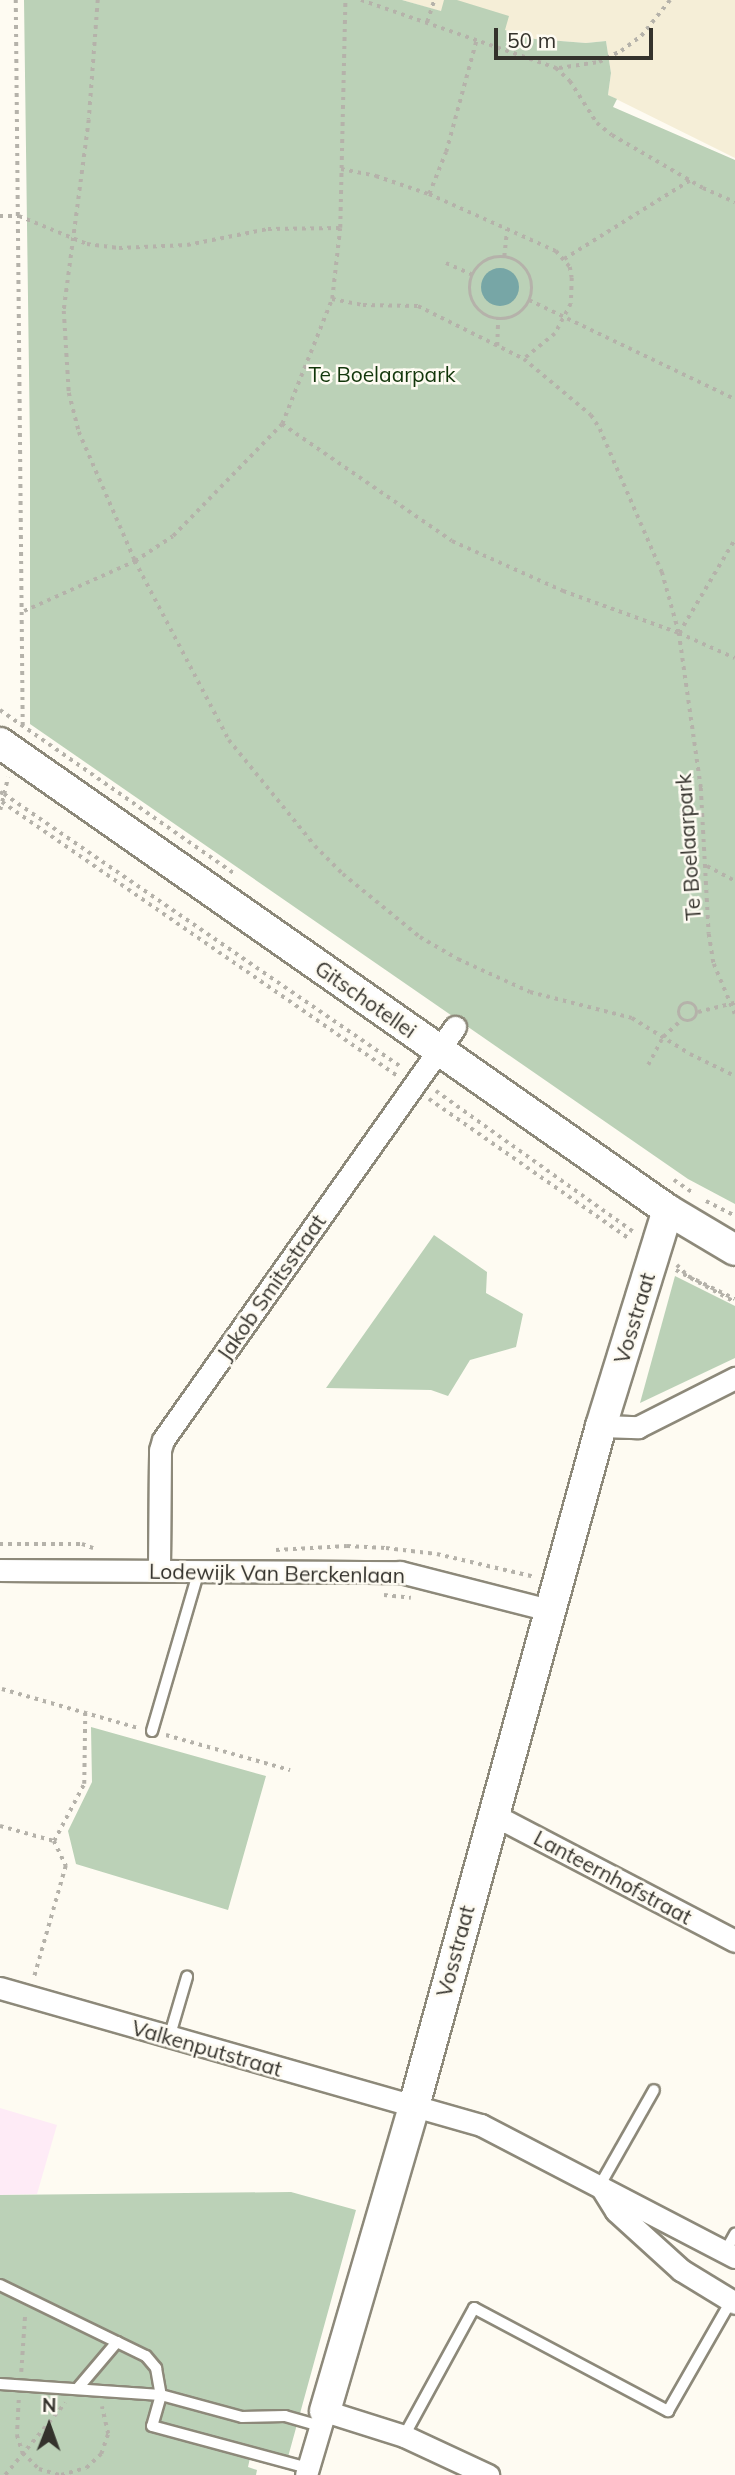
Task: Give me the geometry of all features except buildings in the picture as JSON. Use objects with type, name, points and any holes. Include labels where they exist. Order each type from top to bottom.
[{"type":"street","name":"Gitschotellei","points":[[0,743],[447,1038],[668,1210],[735,1250]]},
{"type":"street","name":"Jakob Smitsstraat","points":[[159,1569],[160,1450],[163,1440],[447,1038]]},
{"type":"street","name":"Vosstraat","points":[[307,2471],[414,2106],[492,1814],[601,1426],[652,1250],[668,1210]]},
{"type":"street","points":[[601,1426],[638,1427],[735,1378]]},
{"type":"street","name":"Lodewijk Van Berckenlaan","points":[[0,1570],[400,1572],[549,1610]]},
{"type":"street","name":"Lanteernhofstraat","points":[[492,1814],[734,1939]]},
{"type":"street","name":"Valkenputstraat","points":[[0,1988],[481,2125],[732,2248]]},
{"type":"street","points":[[600,2185],[616,2211],[681,2270],[733,2302]]},
{"type":"street","points":[[322,2418],[404,2436],[488,2475]]},
{"type":"lane","points":[[152,1731],[199,1570]]},
{"type":"lane","points":[[169,2038],[187,1978]]},
{"type":"lane","points":[[600,2185],[654,2090]]},
{"type":"lane","points":[[0,2285],[152,2362],[159,2376],[161,2395],[152,2426],[307,2471]]},
{"type":"lane","points":[[404,2436],[474,2308],[668,2411],[733,2302]]},
{"type":"lane","points":[[78,2388],[117,2342]]},
{"type":"lane","points":[[0,2384],[161,2395],[242,2417],[322,2418]]},
{"type":"path","points":[[16,0],[24,611],[23,725]]},
{"type":"path","points":[[99,0],[89,120],[64,319],[69,393],[79,432],[135,561],[229,740],[285,811],[342,874],[420,937],[458,959],[530,992],[617,1012],[735,1076]]},
{"type":"path","points":[[24,611],[135,561],[180,530],[282,424],[332,299],[340,228],[345,0]]},
{"type":"path","points":[[361,0],[477,38],[556,68],[570,81],[597,123],[612,135],[644,156],[735,202]]},
{"type":"path","points":[[427,22],[434,0]]},
{"type":"path","points":[[556,68],[599,62],[621,51],[641,36],[670,0]]},
{"type":"path","points":[[429,194],[446,152],[477,38]]},
{"type":"path","points":[[341,169],[376,176],[429,194],[547,245],[564,259],[572,278],[571,304],[566,317],[546,342],[524,359]]},
{"type":"path","points":[[564,259],[692,179]]},
{"type":"path","points":[[0,216],[19,216],[75,240],[120,248],[166,248],[268,229],[340,228]]},
{"type":"path","points":[[504,257],[507,229]]},
{"type":"path","points":[[504,257],[522,265],[527,272],[531,290],[529,300],[517,314],[498,318],[488,316],[474,303],[470,284],[473,275],[486,261],[504,257]]},
{"type":"path","points":[[446,263],[473,275]]},
{"type":"path","name":"Te Boelaarpark","points":[[332,299],[363,305],[418,306],[524,359],[591,415],[600,429],[662,572],[679,633],[701,788],[708,866],[709,934],[714,964],[735,1014]]},
{"type":"path","points":[[529,300],[735,399]]},
{"type":"path","points":[[497,346],[498,318]]},
{"type":"path","points":[[282,424],[452,541],[563,592],[679,633],[735,658]]},
{"type":"path","points":[[679,633],[735,539]]},
{"type":"path","points":[[0,710],[239,876]]},
{"type":"path","points":[[0,810],[4,794],[129,877],[652,1250],[735,1300]]},
{"type":"path","points":[[2,802],[415,1082],[688,1276],[735,1300]]},
{"type":"path","points":[[708,866],[735,881]]},
{"type":"path","points":[[682,1019],[679,1011],[684,1004],[693,1004],[698,1012]]},
{"type":"path","points":[[682,1019],[691,1021],[698,1012],[733,1004]]},
{"type":"path","points":[[648,1065],[663,1037],[682,1019]]},
{"type":"path","points":[[667,1176],[735,1216]]},
{"type":"path","points":[[382,1595],[422,1601]]},
{"type":"path","points":[[54,1842],[84,1784],[85,1713]]},
{"type":"path","points":[[0,1826],[54,1842],[66,1867],[29,1997]]},
{"type":"path","points":[[5,2475],[78,2388]]},
{"type":"path","points":[[23,2453],[39,2469],[61,2475],[86,2468],[101,2454],[105,2444],[106,2422],[94,2390]]},
{"type":"shaded area","points":[[402,0],[735,0],[735,158],[608,95],[611,73],[606,41],[586,43],[535,39]]},
{"type":"shaded area","points":[[0,2108],[57,2125],[37,2194],[0,2195]]},
{"type":"green space","name":"Te Boelaarpark","points":[[24,0],[402,0],[441,11],[444,0],[457,0],[509,16],[505,30],[535,39],[586,43],[606,41],[611,73],[608,95],[617,99],[613,107],[735,160],[735,1204],[688,1179],[30,724],[30,447]]},
{"type":"green space","points":[[434,1235],[487,1272],[486,1293],[523,1314],[516,1347],[470,1360],[448,1396],[431,1390],[326,1388]]},
{"type":"green space","points":[[675,1276],[735,1306],[735,1358],[640,1403]]},
{"type":"green space","points":[[91,1727],[266,1776],[228,1910],[76,1864],[68,1831],[92,1782]]},
{"type":"green space","points":[[291,2192],[356,2210],[285,2468],[250,2458],[248,2467],[257,2470],[256,2475],[0,2475],[0,2195]]},
{"type":"water","points":[[500,268],[514,273],[519,287],[514,301],[500,306],[486,301],[481,287],[486,273]]}]
